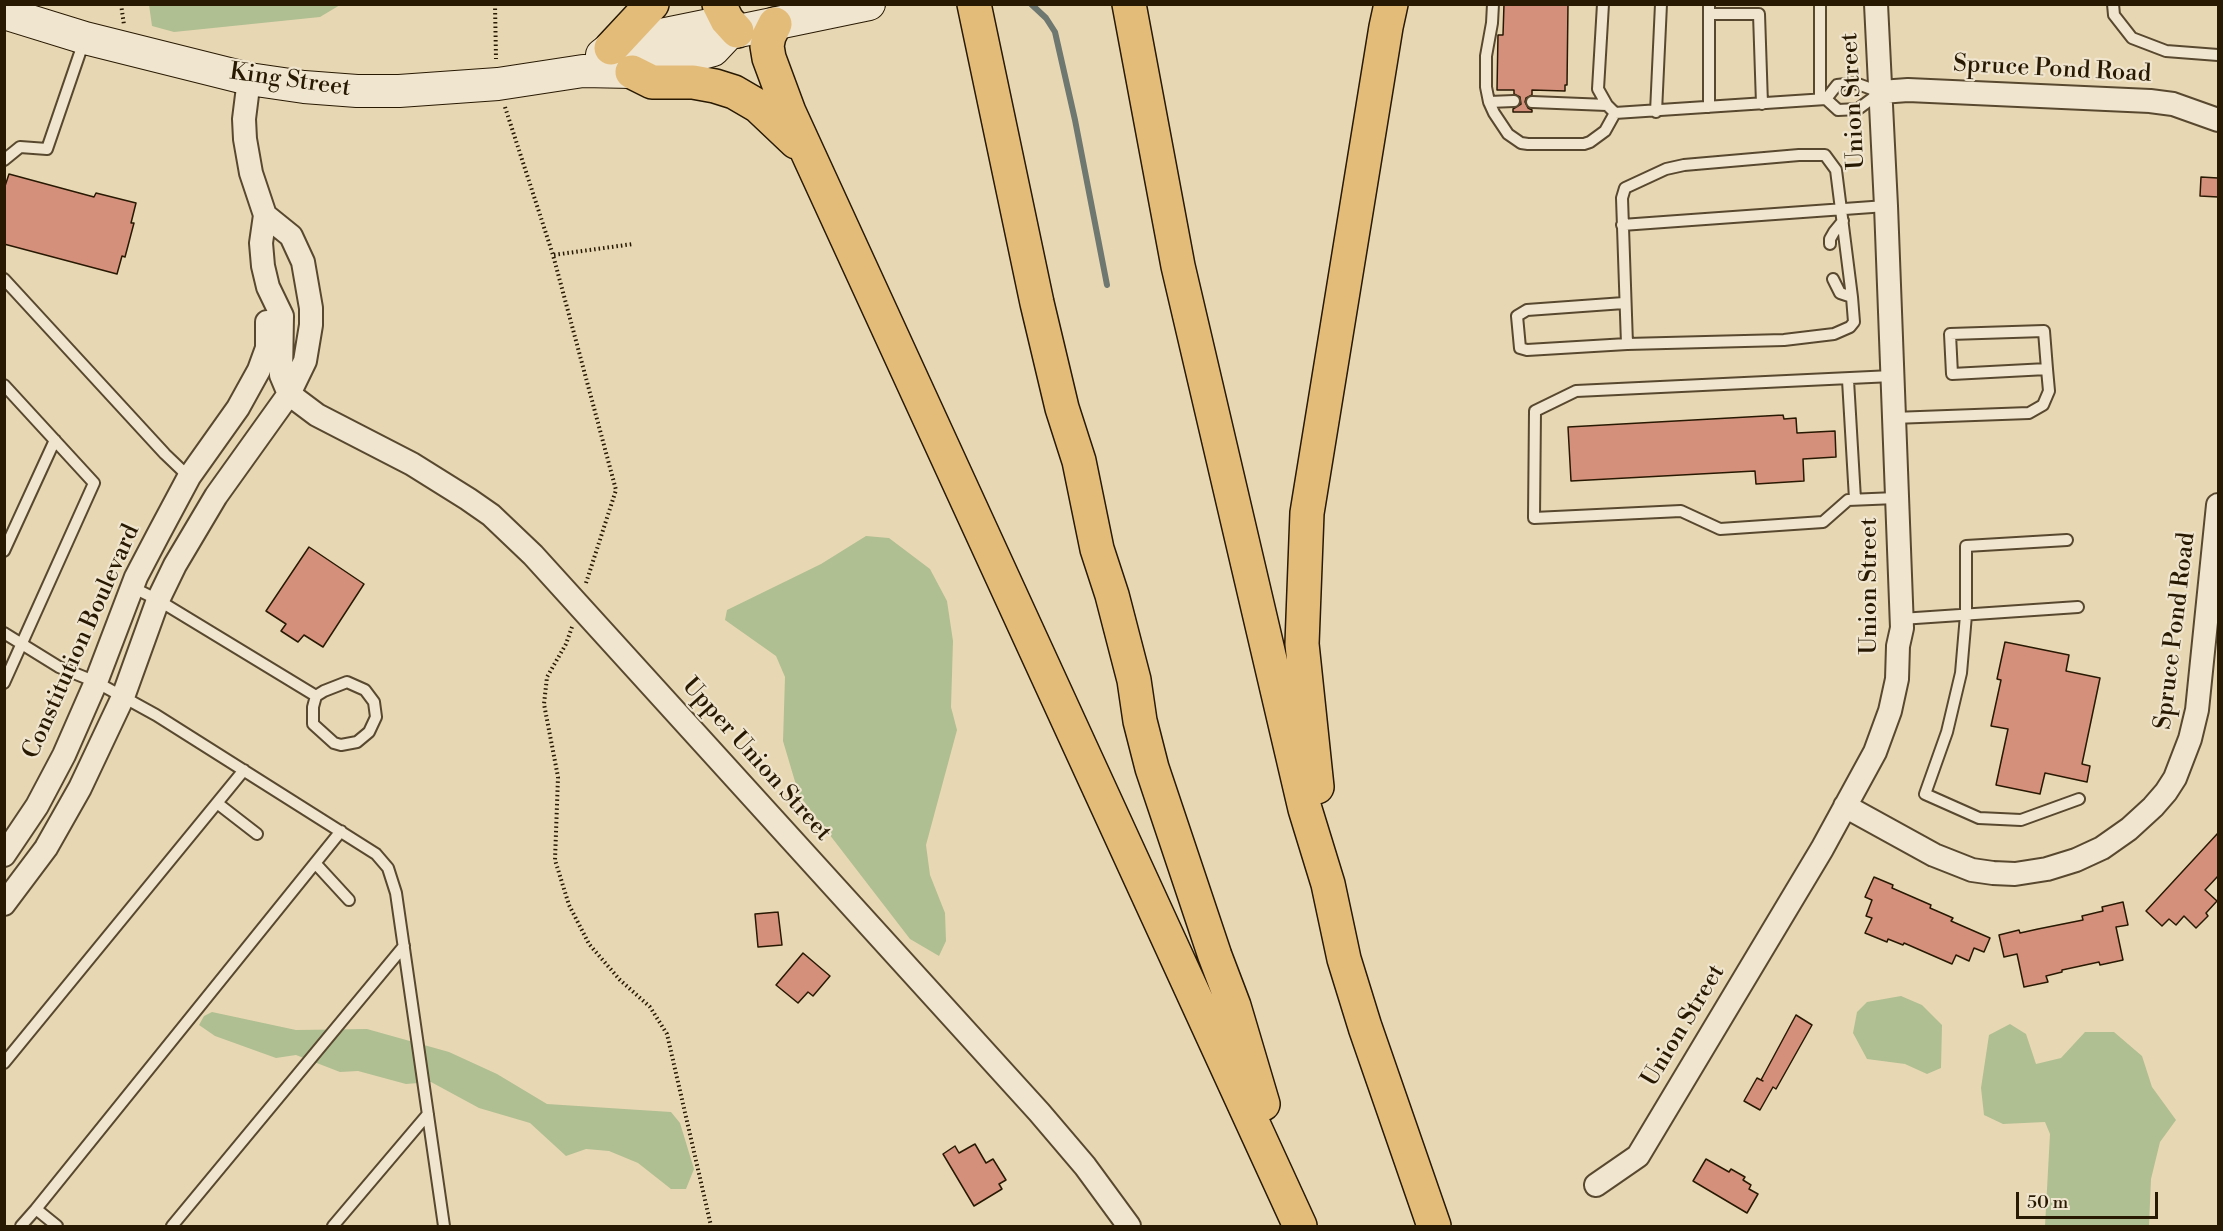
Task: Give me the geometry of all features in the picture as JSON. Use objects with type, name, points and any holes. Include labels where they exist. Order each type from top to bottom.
[{"type":"highway","points":[[652,4],[621,60],[652,82],[693,82],[734,92],[758,106],[808,154]]},
{"type":"highway","points":[[1130,9],[1178,266],[1305,810],[1328,884],[1344,959],[1365,1027],[1434,1227]]},
{"type":"highway","points":[[975,11],[1039,313],[1062,408],[1079,461],[1097,549],[1112,595],[1134,680],[1140,721],[1152,768],[1234,1006],[1254,1079],[1306,1227]]},
{"type":"highway","points":[[1365,1027],[1317,785],[1302,644],[1307,513],[1386,12]]},
{"type":"highway","points":[[775,24],[767,46],[769,58],[789,112],[1300,1227]]},
{"type":"main road","name":"King Street","points":[[4,13],[85,38],[249,79],[304,87],[357,91],[448,89],[583,71],[621,60],[656,36],[728,23],[775,24],[869,4]]},
{"type":"street","name":"Union Street","points":[[1596,1185],[1638,1156],[1822,849],[1875,752],[1890,711],[1897,679],[1901,619],[1876,4]]},
{"type":"street","points":[[249,79],[244,118],[245,139],[251,173],[265,215],[261,243],[263,266],[268,288],[282,316],[281,375],[289,394]]},
{"type":"street","name":"Spruce Pond Road","points":[[1881,92],[1908,90],[2150,101],[2173,104],[2218,120]]},
{"type":"street","points":[[4,904],[62,821],[90,768],[123,697],[158,600],[175,565],[207,510],[289,394],[304,361],[311,325],[311,308],[303,262],[291,236],[265,215]]},
{"type":"street","name":"Constitution Boulevard","points":[[4,855],[47,789],[96,682],[136,577],[189,477],[238,408],[259,370],[267,348],[268,288]]},
{"type":"street","name":"Upper Union Street","points":[[289,394],[317,415],[412,464],[468,498],[519,541],[1039,1112],[1085,1166],[1129,1227]]},
{"type":"street","name":"Spruce Pond Road","points":[[1845,806],[1934,855],[1972,870],[1993,873],[2015,874],[2046,869],[2076,860],[2102,848],[2129,829],[2166,792],[2175,778],[2190,739],[2197,710],[2218,505]]},
{"type":"lane","points":[[1493,4],[1485,65],[1489,102],[1498,121],[1508,134],[1528,144],[1584,144],[1605,131],[1611,109],[1598,89],[1601,6]]},
{"type":"lane","points":[[1656,112],[1661,4]]},
{"type":"lane","points":[[1820,4],[1823,99]]},
{"type":"lane","points":[[2113,4],[2114,15],[2132,38],[2166,51],[2218,55]]},
{"type":"lane","points":[[1709,107],[1709,9],[1759,14],[1762,104]]},
{"type":"lane","points":[[4,160],[20,147],[47,149],[85,38]]},
{"type":"lane","points":[[1532,102],[1656,112],[1823,99],[1837,85],[1855,83],[1881,92]]},
{"type":"lane","points":[[1823,99],[1838,110],[1858,109],[1881,92]]},
{"type":"lane","points":[[1489,102],[1514,101]]},
{"type":"lane","points":[[1624,303],[1527,310],[1517,316],[1520,348],[1527,350],[1627,344],[1784,340],[1834,334],[1846,330],[1854,322],[1852,297],[1843,216],[1836,170],[1832,163],[1825,155],[1799,155],[1684,165],[1666,169],[1625,188],[1622,198],[1622,225],[1627,344]]},
{"type":"lane","points":[[1622,225],[1843,216],[1886,206]]},
{"type":"lane","points":[[1830,244],[1830,239],[1843,216]]},
{"type":"lane","points":[[4,279],[189,477]]},
{"type":"lane","points":[[1833,279],[1840,293],[1852,297]]},
{"type":"lane","points":[[1893,418],[2029,413],[2043,405],[2049,392],[2044,331],[1950,334],[1952,374],[2047,369]]},
{"type":"lane","points":[[1892,376],[1848,380],[1575,391],[1535,411],[1534,518],[1681,511],[1720,529],[1823,522],[1848,500],[1896,498]]},
{"type":"lane","points":[[1848,380],[1855,499]]},
{"type":"lane","points":[[4,385],[94,483],[4,683]]},
{"type":"lane","points":[[4,551],[55,440]]},
{"type":"lane","points":[[2067,540],[1966,546],[1966,615],[1961,673],[1947,732],[1925,794],[1979,818],[2021,820],[2079,799]]},
{"type":"lane","points":[[132,587],[158,600],[316,696]]},
{"type":"lane","points":[[1901,619],[2078,607]]},
{"type":"lane","points":[[4,633],[59,667],[96,682],[123,697],[244,770],[376,854],[388,868],[396,893],[444,1227]]},
{"type":"lane","points":[[347,682],[365,690],[374,702],[376,717],[369,732],[357,742],[341,745],[334,743],[313,724],[313,706],[316,696],[347,682]]},
{"type":"lane","points":[[4,1063],[244,770]]},
{"type":"lane","points":[[217,803],[257,834]]},
{"type":"lane","points":[[21,1227],[341,831]]},
{"type":"lane","points":[[315,863],[349,900]]},
{"type":"lane","points":[[172,1227],[404,946]]},
{"type":"lane","points":[[333,1227],[428,1114]]},
{"type":"lane","points":[[36,1209],[57,1227]]},
{"type":"path","points":[[495,4],[494,34],[498,84],[553,255],[616,490],[566,644],[548,677],[544,704],[558,777],[555,861],[569,904],[589,944],[620,980],[650,1007],[667,1034],[711,1227]]},
{"type":"path","points":[[553,255],[633,244]]},
{"type":"green space","points":[[149,4],[340,5],[320,17],[174,32],[152,26]]},
{"type":"green space","points":[[866,536],[889,538],[930,569],[947,601],[953,641],[951,707],[957,730],[926,845],[930,875],[945,913],[946,941],[939,956],[910,939],[799,795],[783,741],[785,677],[776,656],[725,620],[727,610],[821,564]]},
{"type":"green space","points":[[1901,996],[1922,1005],[1942,1025],[1941,1068],[1927,1074],[1905,1064],[1867,1059],[1853,1033],[1857,1012],[1867,1002]]},
{"type":"green space","points":[[212,1012],[296,1030],[367,1029],[449,1052],[497,1074],[547,1104],[671,1112],[680,1123],[694,1169],[686,1189],[671,1189],[638,1163],[609,1151],[586,1149],[566,1156],[530,1123],[479,1108],[431,1082],[406,1084],[358,1071],[340,1072],[296,1055],[276,1058],[215,1036],[199,1025],[204,1016]]},
{"type":"green space","points":[[2010,1024],[2026,1034],[2036,1064],[2061,1058],[2085,1032],[2114,1032],[2142,1056],[2152,1087],[2176,1120],[2160,1142],[2151,1179],[2149,1226],[2045,1226],[2050,1134],[2045,1122],[2003,1124],[1984,1115],[1981,1088],[1989,1035]]},
{"type":"building","points":[[1504,4],[1568,4],[1565,91],[1532,90],[1532,95],[1526,98],[1525,102],[1532,112],[1513,112],[1513,109],[1521,104],[1520,97],[1514,94],[1514,90],[1497,90],[1498,35],[1503,35]]},
{"type":"building","points":[[9,174],[94,197],[96,193],[136,203],[131,223],[134,223],[125,257],[122,256],[117,274],[4,244],[4,189]]},
{"type":"building","points":[[2201,177],[2218,178],[2218,197],[2200,196]]},
{"type":"building","points":[[1783,415],[1784,419],[1796,418],[1797,433],[1835,431],[1836,457],[1803,459],[1804,481],[1756,484],[1755,471],[1571,481],[1568,427]]},
{"type":"building","points":[[309,547],[364,584],[323,647],[304,635],[298,642],[281,631],[286,624],[266,611]]},
{"type":"building","points":[[2005,642],[2069,655],[2066,671],[2100,678],[2082,764],[2090,766],[2087,782],[2045,773],[2040,794],[1996,785],[2008,729],[1991,726],[2001,680],[1997,679]]},
{"type":"building","points":[[2218,833],[2218,876],[2205,890],[2217,901],[2206,913],[2208,916],[2196,928],[2184,916],[2176,925],[2169,919],[2162,926],[2146,911]]},
{"type":"building","points":[[1874,877],[1893,885],[1892,888],[1931,905],[1930,908],[1953,918],[1951,921],[1990,938],[1984,952],[1974,948],[1969,961],[1956,955],[1952,964],[1904,943],[1903,945],[1888,939],[1887,942],[1865,933],[1872,918],[1866,916],[1872,900],[1865,897]]},
{"type":"building","points":[[2123,902],[2128,925],[2116,927],[2123,960],[2100,965],[2099,962],[2062,970],[2062,972],[2046,976],[2048,982],[2024,987],[2017,954],[2004,957],[1999,935],[2083,920],[2082,916],[2103,911],[2102,907]]},
{"type":"building","points":[[778,912],[782,945],[758,947],[755,914]]},
{"type":"building","points":[[803,953],[830,976],[813,996],[808,992],[798,1003],[776,985]]},
{"type":"building","points":[[1796,1015],[1812,1025],[1776,1089],[1773,1087],[1760,1110],[1744,1101],[1757,1078],[1761,1080]]},
{"type":"building","points":[[975,1144],[986,1163],[993,1159],[1006,1180],[999,1184],[1002,1189],[974,1206],[943,1154],[955,1146],[959,1153]]},
{"type":"building","points":[[1706,1159],[1729,1172],[1731,1169],[1745,1177],[1743,1180],[1751,1185],[1749,1189],[1758,1194],[1747,1213],[1693,1181]]},
{"type":"waterway","points":[[1031,4],[1046,18],[1055,32],[1075,120],[1107,285]]}]
